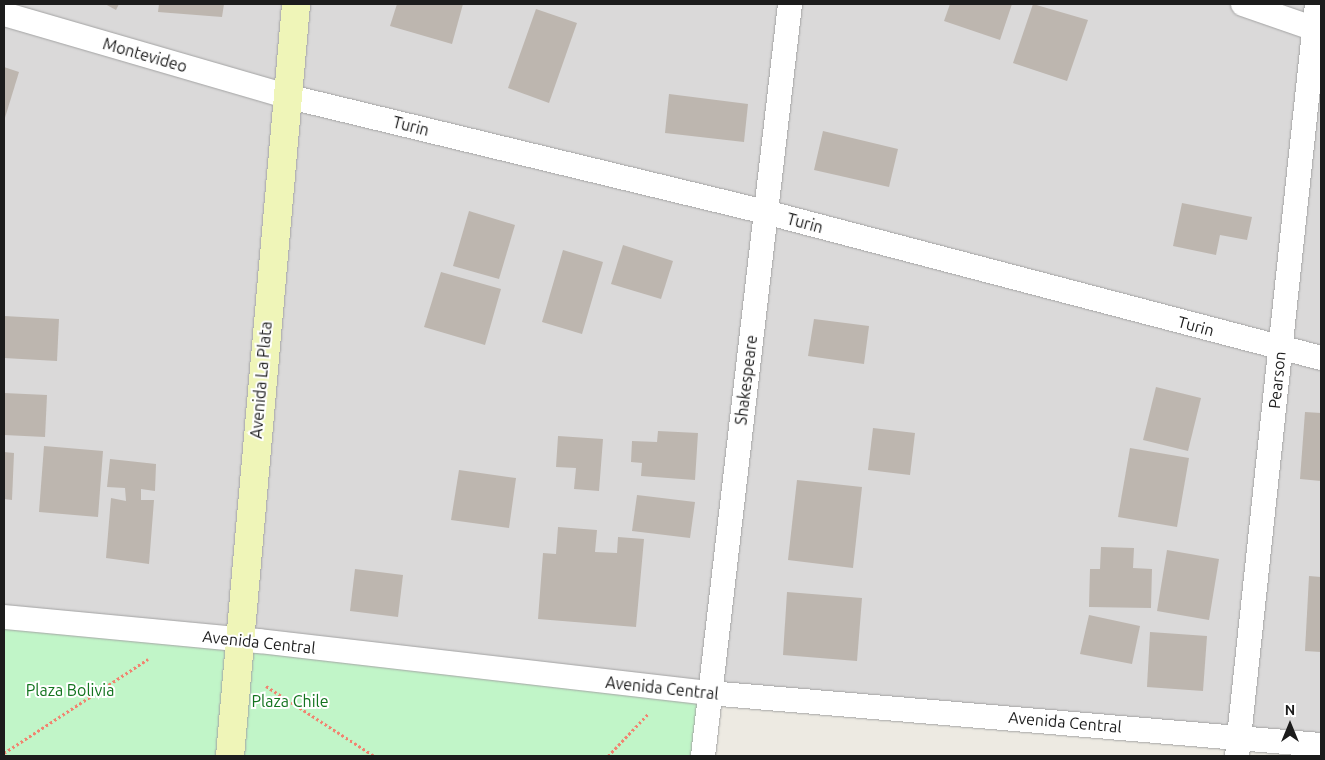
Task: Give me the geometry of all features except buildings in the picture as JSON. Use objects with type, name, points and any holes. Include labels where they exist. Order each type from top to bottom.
[{"type":"main road","name":"Avenida La Plata","points":[[230,756],[286,96],[296,4]]},
{"type":"street","name":"Shakespeare","points":[[703,756],[790,4]]},
{"type":"street","points":[[1243,4],[1315,29]]},
{"type":"street","name":"Pearson","points":[[1238,746],[1318,4]]},
{"type":"street","name":"Montevideo","points":[[4,14],[286,96]]},
{"type":"street","name":"Turin","points":[[286,96],[765,212],[1321,358]]},
{"type":"street","name":"Avenida Central","points":[[4,617],[239,639],[709,693],[1238,746],[1321,745]]},
{"type":"path","points":[[4,753],[187,634]]},
{"type":"path","points":[[237,667],[374,756]]},
{"type":"path","points":[[608,756],[672,689]]},
{"type":"shaded area","points":[[4,4],[1321,4],[1321,746],[4,617]]},
{"type":"green space","points":[[4,618],[709,693],[703,756],[4,756]]},
{"type":"park label","name":"Plaza Bolivia","points":[[70,690]]},
{"type":"park label","name":"Plaza Chile","points":[[290,701]]}]
